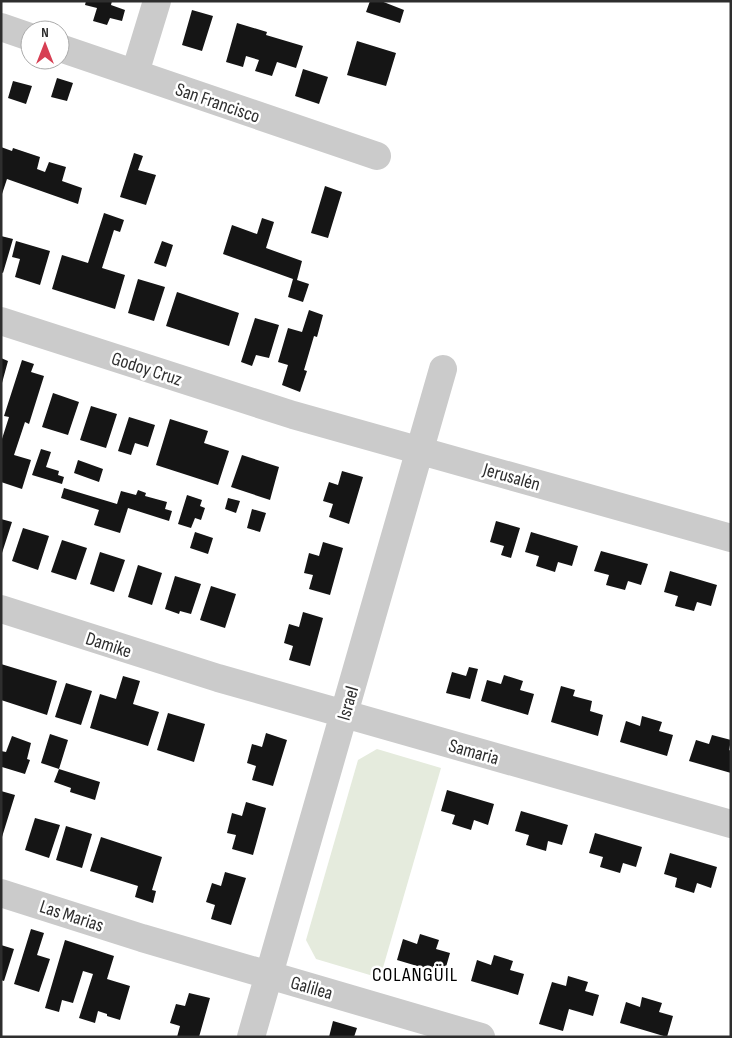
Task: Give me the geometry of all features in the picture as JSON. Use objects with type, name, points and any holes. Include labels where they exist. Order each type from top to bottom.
[{"type":"street","points":[[135,73],[157,1]]},
{"type":"street","points":[[1,28],[20,34]]},
{"type":"street","name":"San Francisco","points":[[70,51],[377,156]]},
{"type":"street","name":"Godoy Cruz","points":[[1,321],[293,415]]},
{"type":"street","name":"Israel","points":[[251,1037],[443,369]]},
{"type":"street","name":"Jerusalén","points":[[293,415],[731,538]]},
{"type":"street","name":"Damike","points":[[1,609],[218,678]]},
{"type":"street","name":"Samaria","points":[[218,678],[731,824]]},
{"type":"street","name":"Las Marias","points":[[1,893],[142,938]]},
{"type":"street","name":"Galilea","points":[[142,938],[481,1037]]},
{"type":"shaded area","points":[[377,749],[441,768],[380,978],[316,959],[306,940],[358,760]]},
{"type":"building","points":[[86,1],[112,1],[111,5],[125,10],[122,21],[110,18],[107,25],[93,21],[97,8],[85,5]]},
{"type":"building","points":[[370,1],[381,1],[404,10],[400,23],[366,12]]},
{"type":"building","points":[[192,10],[213,16],[202,51],[182,45]]},
{"type":"building","points":[[237,23],[267,32],[266,35],[303,46],[296,68],[277,62],[272,76],[255,71],[259,60],[246,56],[243,67],[226,62]]},
{"type":"building","points":[[357,41],[396,53],[386,86],[347,75]]},
{"type":"building","points":[[303,69],[328,77],[319,104],[295,96]]},
{"type":"building","points":[[57,78],[73,83],[67,101],[51,97]]},
{"type":"building","points":[[13,81],[32,86],[26,104],[8,98]]},
{"type":"building","points":[[1,147],[12,151],[13,148],[40,157],[37,169],[45,172],[49,162],[66,167],[62,181],[82,188],[78,204],[7,179],[1,197]]},
{"type":"building","points":[[134,153],[143,156],[138,170],[156,175],[146,205],[120,197]]},
{"type":"building","points":[[325,186],[342,192],[328,238],[311,233]]},
{"type":"building","points":[[104,213],[124,220],[120,232],[114,230],[102,268],[125,275],[115,309],[52,289],[62,255],[88,263]]},
{"type":"building","points":[[262,218],[274,222],[266,248],[302,261],[297,280],[309,284],[303,302],[288,297],[293,279],[223,254],[232,225],[257,234]]},
{"type":"building","points":[[1,236],[13,239],[3,273],[1,272]]},
{"type":"building","points":[[16,241],[50,251],[40,285],[15,277],[20,259],[12,257]]},
{"type":"building","points":[[162,241],[173,245],[166,267],[154,263]]},
{"type":"building","points":[[138,279],[165,287],[154,321],[128,313]]},
{"type":"building","points":[[177,292],[239,313],[229,346],[166,326]]},
{"type":"building","points":[[309,310],[323,315],[317,337],[314,336],[304,370],[307,371],[300,392],[282,385],[288,365],[278,362],[288,328],[302,332]]},
{"type":"building","points":[[255,318],[279,325],[269,358],[256,355],[252,366],[241,362]]},
{"type":"building","points":[[1,358],[8,361],[2,383],[1,382]]},
{"type":"building","points":[[22,360],[34,364],[31,372],[44,376],[29,424],[25,422],[14,455],[31,460],[22,489],[1,482],[1,442],[9,417],[4,416]]},
{"type":"building","points":[[53,393],[79,402],[68,435],[42,427]]},
{"type":"building","points":[[91,406],[117,414],[106,448],[80,440]]},
{"type":"building","points":[[129,417],[155,425],[148,447],[135,443],[131,455],[118,451]]},
{"type":"building","points":[[170,419],[208,431],[204,443],[229,451],[218,485],[156,465]]},
{"type":"building","points":[[41,449],[51,452],[46,467],[59,471],[58,475],[64,477],[62,484],[32,475]]},
{"type":"building","points":[[242,455],[279,467],[270,500],[231,487]]},
{"type":"building","points":[[78,460],[103,469],[99,482],[74,473]]},
{"type":"building","points":[[342,471],[363,477],[349,524],[329,517],[333,504],[323,501],[329,482],[338,485]]},
{"type":"building","points":[[64,488],[117,504],[121,491],[136,495],[138,490],[146,493],[145,496],[167,502],[165,509],[172,511],[169,521],[128,508],[120,533],[94,525],[99,510],[61,498]]},
{"type":"building","points":[[187,495],[202,500],[200,506],[205,508],[201,520],[195,518],[191,528],[178,524]]},
{"type":"building","points":[[228,498],[240,501],[236,513],[225,509]]},
{"type":"building","points":[[252,509],[266,513],[260,532],[247,528]]},
{"type":"building","points":[[1,519],[12,522],[2,553],[1,553]]},
{"type":"building","points":[[496,521],[520,528],[511,558],[501,555],[504,546],[490,542]]},
{"type":"building","points":[[23,528],[49,536],[38,570],[12,561]]},
{"type":"building","points":[[195,532],[213,538],[208,554],[190,548]]},
{"type":"building","points":[[531,532],[578,546],[572,566],[558,562],[555,572],[536,566],[539,556],[525,552]]},
{"type":"building","points":[[62,540],[87,548],[76,580],[51,572]]},
{"type":"building","points":[[323,542],[343,548],[330,595],[309,589],[313,575],[304,573],[309,553],[319,556]]},
{"type":"building","points":[[601,551],[648,564],[641,585],[628,581],[625,590],[606,585],[609,575],[594,571]]},
{"type":"building","points":[[100,552],[125,560],[114,592],[90,584]]},
{"type":"building","points":[[138,565],[162,573],[152,605],[128,597]]},
{"type":"building","points":[[670,571],[717,585],[711,606],[697,602],[694,611],[675,606],[678,596],[664,592]]},
{"type":"building","points":[[175,576],[201,584],[191,614],[180,611],[179,614],[165,609]]},
{"type":"building","points":[[211,586],[236,594],[225,628],[200,620]]},
{"type":"building","points":[[303,612],[323,618],[310,666],[289,660],[293,646],[284,643],[289,624],[299,627]]},
{"type":"building","points":[[1,664],[57,681],[47,715],[1,700]]},
{"type":"building","points":[[469,667],[478,669],[470,699],[446,693],[452,672],[466,676]]},
{"type":"building","points":[[504,675],[523,681],[520,690],[534,694],[528,715],[481,701],[487,680],[501,684]]},
{"type":"building","points":[[123,676],[140,681],[133,704],[159,712],[148,746],[90,728],[100,694],[116,699]]},
{"type":"building","points":[[66,683],[92,691],[81,725],[55,717]]},
{"type":"building","points":[[561,686],[575,690],[573,696],[592,701],[590,711],[603,715],[598,736],[551,722]]},
{"type":"building","points":[[168,713],[205,724],[194,762],[157,750]]},
{"type":"building","points":[[642,716],[662,722],[659,731],[673,735],[667,756],[620,742],[626,721],[640,726]]},
{"type":"building","points":[[266,733],[287,740],[273,786],[252,780],[256,766],[247,763],[252,744],[262,747]]},
{"type":"building","points":[[50,734],[68,740],[59,769],[41,763]]},
{"type":"building","points":[[712,735],[731,740],[729,750],[731,751],[731,773],[689,761],[696,740],[709,744]]},
{"type":"building","points":[[12,736],[31,743],[27,759],[30,760],[25,774],[2,767],[1,751],[6,752]]},
{"type":"building","points":[[59,769],[100,782],[95,800],[70,792],[71,788],[54,782]]},
{"type":"building","points":[[447,790],[494,804],[488,825],[474,820],[471,830],[452,824],[455,815],[441,811]]},
{"type":"building","points":[[1,791],[15,795],[2,837],[1,837]]},
{"type":"building","points":[[246,802],[266,808],[253,855],[232,849],[236,835],[227,833],[232,813],[242,816]]},
{"type":"building","points":[[521,811],[568,825],[562,845],[548,841],[546,851],[526,845],[529,835],[515,831]]},
{"type":"building","points":[[35,818],[60,825],[49,858],[25,850]]},
{"type":"building","points":[[66,826],[92,834],[82,868],[56,860]]},
{"type":"building","points":[[595,833],[642,847],[636,867],[623,863],[620,873],[600,867],[603,857],[589,853]]},
{"type":"building","points":[[101,837],[162,857],[152,890],[156,891],[153,903],[135,897],[138,886],[90,871]]},
{"type":"building","points":[[670,853],[717,867],[711,888],[697,883],[694,893],[675,887],[677,878],[664,874]]},
{"type":"building","points":[[225,872],[246,878],[231,925],[211,919],[215,905],[206,902],[212,883],[221,886]]},
{"type":"building","points":[[31,929],[44,933],[37,955],[50,959],[39,992],[14,984]]},
{"type":"building","points":[[420,934],[439,940],[436,949],[450,953],[444,974],[397,960],[403,939],[417,944]]},
{"type":"building","points":[[65,940],[114,956],[107,979],[130,986],[120,1020],[98,1011],[95,1023],[79,1018],[93,974],[83,971],[73,1003],[62,1000],[59,1012],[45,1008]]},
{"type":"building","points":[[1,945],[14,949],[4,981],[1,980]]},
{"type":"building","points":[[494,955],[513,961],[510,970],[524,974],[518,995],[471,981],[477,960],[491,965]]},
{"type":"building","points":[[568,976],[588,982],[585,991],[599,995],[593,1016],[569,1009],[563,1031],[539,1024],[552,982],[566,986]]},
{"type":"building","points":[[189,993],[210,998],[199,1037],[177,1037],[180,1026],[170,1023],[176,1004],[185,1006]]},
{"type":"building","points":[[642,997],[662,1003],[659,1012],[673,1016],[667,1037],[620,1023],[626,1002],[640,1007]]},
{"type":"building","points":[[333,1021],[357,1028],[354,1037],[329,1037]]},
{"type":"district","name":"COLANGÜIL","points":[[415,974]]}]
